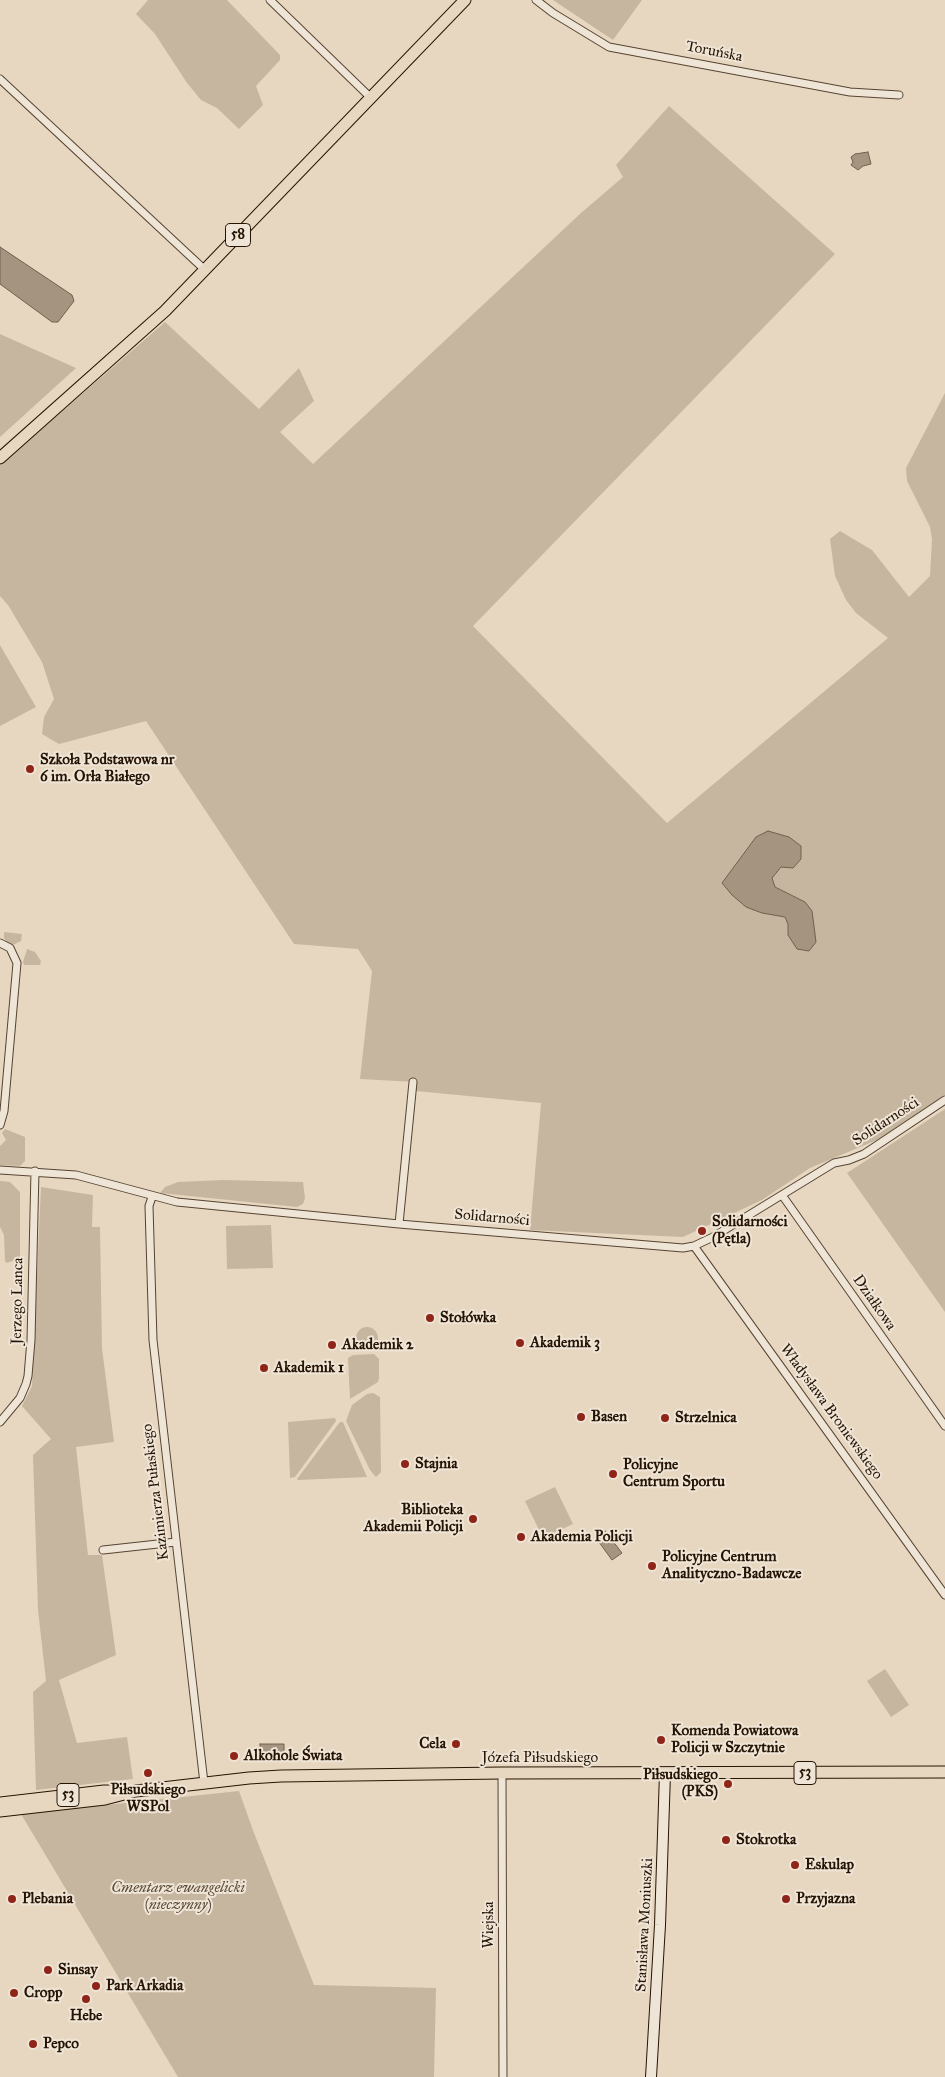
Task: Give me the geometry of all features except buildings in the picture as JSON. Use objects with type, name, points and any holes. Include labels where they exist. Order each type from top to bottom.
[{"type":"main road","name":"58","points":[[0,458],[141,333],[206,270],[465,0]]},
{"type":"main road","name":"Józefa Piłsudskiego","points":[[0,1804],[104,1791],[136,1791],[248,1778],[288,1776],[502,1773],[945,1772]]},
{"type":"main road","name":"Józefa Piłsudskiego","points":[[0,1812],[105,1799],[136,1791]]},
{"type":"street","points":[[270,0],[371,98]]},
{"type":"street","name":"Toruńska","points":[[536,0],[553,13],[609,46],[850,92],[899,95]]},
{"type":"street","points":[[0,78],[206,270]]},
{"type":"street","points":[[0,943],[7,945],[14,952],[17,969],[4,1111],[0,1125]]},
{"type":"street","points":[[399,1224],[413,1082]]},
{"type":"street","name":"Solidarności","points":[[0,1170],[76,1175],[130,1189],[152,1197],[177,1202],[399,1224],[683,1248],[694,1246],[713,1237],[834,1163],[864,1154],[945,1100]]},
{"type":"street","name":"Jerzego Lanca","points":[[0,1422],[20,1398],[28,1376],[31,1340],[35,1171]]},
{"type":"street","name":"Działkowa","points":[[782,1195],[945,1426]]},
{"type":"street","name":"Kazimierza Pułaskiego","points":[[152,1197],[149,1206],[153,1340],[204,1783]]},
{"type":"street","name":"Władysława Broniewskiego","points":[[694,1246],[945,1595]]},
{"type":"street","points":[[103,1550],[176,1542]]},
{"type":"street","name":"Wiejska","points":[[502,1773],[503,2077]]},
{"type":"street","name":"Stanisława Moniuszki","points":[[651,2077],[660,1925],[665,1774]]},
{"type":"green space","points":[[148,0],[227,0],[280,55],[280,60],[256,86],[263,105],[239,129],[217,108],[201,100],[187,83],[155,34],[136,14]]},
{"type":"green space","points":[[553,0],[642,0],[613,40]]},
{"type":"green space","points":[[669,106],[835,254],[473,626],[667,823],[888,638],[856,613],[846,600],[835,576],[830,539],[840,531],[872,550],[909,597],[930,576],[932,539],[930,527],[907,481],[906,468],[945,393],[945,1095],[884,1137],[810,1168],[762,1200],[683,1237],[530,1230],[541,1103],[416,1091],[416,1082],[360,1079],[372,971],[358,949],[294,944],[146,721],[59,744],[42,734],[44,717],[54,699],[42,662],[8,605],[0,596],[0,465],[165,322],[259,409],[299,368],[314,401],[280,432],[313,464],[581,213],[623,177],[616,165]]},
{"type":"green space","points":[[0,334],[76,368],[0,437]]},
{"type":"green space","points":[[0,645],[36,707],[0,726]]},
{"type":"green space","points":[[4,932],[22,934],[21,941],[13,945],[7,943],[4,938]]},
{"type":"green space","points":[[27,949],[35,952],[41,961],[40,965],[24,965],[23,962]]},
{"type":"green space","points":[[945,1109],[945,1312],[847,1173]]},
{"type":"green space","points":[[5,1129],[25,1137],[25,1161],[20,1166],[0,1165],[0,1146],[6,1140],[2,1133]]},
{"type":"green space","points":[[223,1180],[303,1182],[305,1198],[303,1204],[297,1207],[160,1193],[165,1187],[178,1182]]},
{"type":"green space","points":[[0,1181],[10,1182],[20,1192],[20,1258],[7,1263],[5,1261],[4,1235],[0,1227]]},
{"type":"green space","points":[[41,1187],[93,1195],[92,1227],[100,1227],[102,1348],[114,1442],[76,1447],[88,1555],[102,1555],[116,1655],[59,1680],[77,1743],[127,1737],[133,1779],[36,1790],[33,1692],[46,1681],[38,1610],[33,1455],[51,1439],[22,1406],[32,1386]]},
{"type":"green space","points":[[271,1225],[273,1268],[227,1269],[226,1226]]},
{"type":"green space","points":[[367,1327],[375,1330],[378,1338],[375,1346],[367,1349],[359,1346],[356,1338],[359,1330]]},
{"type":"green space","points":[[374,1354],[379,1359],[378,1382],[350,1399],[348,1358],[353,1355]]},
{"type":"green space","points":[[373,1393],[380,1397],[381,1472],[376,1477],[370,1470],[346,1421],[352,1405],[367,1394]]},
{"type":"green space","points":[[335,1418],[336,1421],[295,1477],[290,1478],[288,1422]]},
{"type":"green space","points":[[340,1422],[343,1422],[367,1477],[298,1480],[297,1479]]},
{"type":"green space","points":[[555,1487],[573,1524],[543,1538],[525,1501]]},
{"type":"green space","points":[[885,1669],[909,1705],[891,1717],[867,1681]]},
{"type":"green space","name":"Cmentarz ewangelicki (nieczynny)","points":[[239,1791],[314,1985],[436,1988],[434,2077],[178,2077],[21,1814]]},
{"type":"shaded area","points":[[868,152],[871,164],[863,166],[858,170],[851,165],[853,162],[851,157],[855,154]]},
{"type":"shaded area","points":[[0,247],[72,295],[74,301],[58,322],[52,322],[0,284]]},
{"type":"shaded area","points":[[768,831],[789,837],[801,846],[801,859],[793,868],[781,867],[772,878],[775,887],[805,902],[812,911],[816,942],[809,951],[797,949],[788,935],[788,924],[785,917],[762,913],[746,907],[722,883],[756,837]]},
{"type":"shaded area","points":[[605,1531],[622,1553],[612,1560],[596,1538]]},
{"type":"shaded area","points":[[260,1744],[284,1744],[284,1755],[260,1755]]},
{"type":"place","name":"Szkoła Podstawowa nr 6 im. Orła Białego","points":[[30,769]]},
{"type":"place","name":"Solidarności (Pętla)","points":[[702,1231]]},
{"type":"place","name":"Stołówka","points":[[430,1318]]},
{"type":"place","name":"Akademik 3","points":[[520,1343]]},
{"type":"place","name":"Akademik 2","points":[[332,1345]]},
{"type":"place","name":"Akademik 1","points":[[264,1368]]},
{"type":"place","name":"Basen","points":[[581,1417]]},
{"type":"place","name":"Strzelnica","points":[[665,1418]]},
{"type":"place","name":"Stajnia","points":[[405,1464]]},
{"type":"place","name":"Policyjne Centrum Sportu","points":[[613,1474]]},
{"type":"place","name":"Biblioteka Akademii Policji","points":[[473,1519]]},
{"type":"place","name":"Akademia Policji","points":[[521,1537]]},
{"type":"place","name":"Policyjne Centrum Analityczno-Badawcze","points":[[652,1566]]},
{"type":"place","name":"Komenda Powiatowa Policji w Szczytnie","points":[[661,1740]]},
{"type":"place","name":"Cela","points":[[456,1744]]},
{"type":"place","name":"Alkohole Świata","points":[[234,1756]]},
{"type":"place","name":"Piłsudskiego WSPol","points":[[148,1773]]},
{"type":"place","name":"Piłsudskiego (PKS)","points":[[728,1784]]},
{"type":"place","name":"Stokrotka","points":[[726,1840]]},
{"type":"place","name":"Eskulap","points":[[795,1865]]},
{"type":"place","name":"Plebania","points":[[12,1899]]},
{"type":"place","name":"Przyjazna","points":[[786,1899]]},
{"type":"place","name":"Sinsay","points":[[48,1970]]},
{"type":"place","name":"Park Arkadia","points":[[96,1986]]},
{"type":"place","name":"Cropp","points":[[14,1993]]},
{"type":"place","name":"Hebe","points":[[86,1999]]},
{"type":"place","name":"Pepco","points":[[33,2044]]}]
